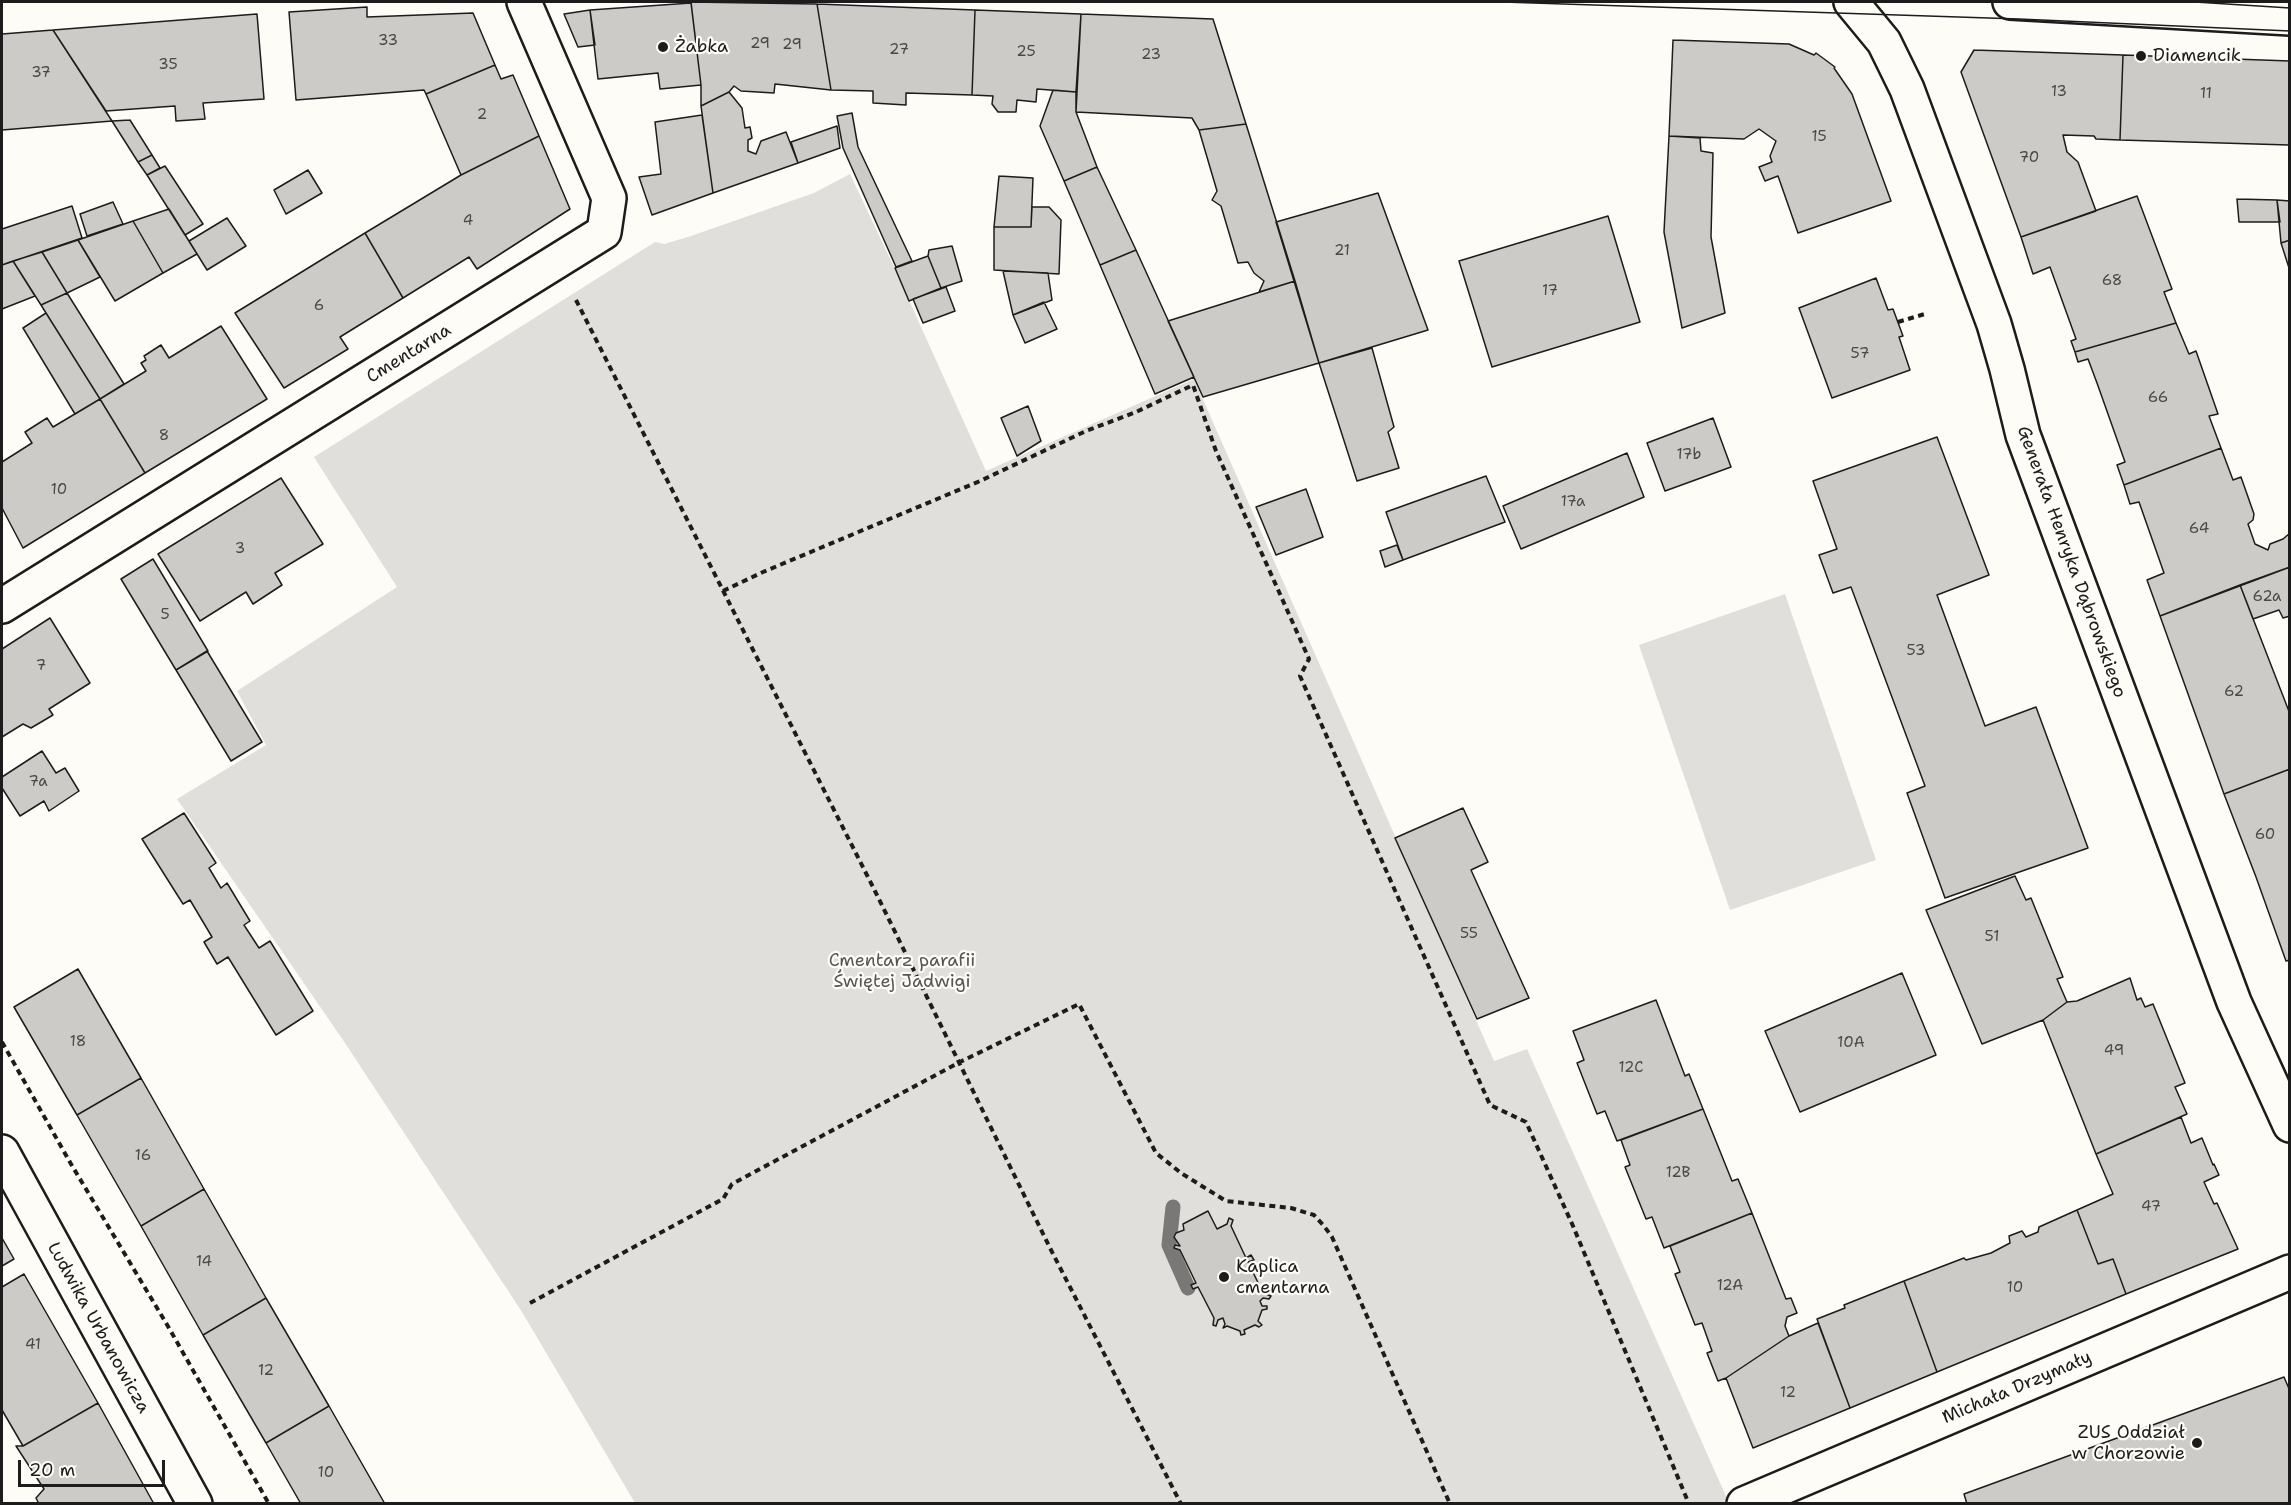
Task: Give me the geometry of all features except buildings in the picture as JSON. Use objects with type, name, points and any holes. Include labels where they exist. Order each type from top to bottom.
[{"type":"street","name":"Cmentarna","points":[[2,606],[604,231],[609,198],[524,2]]},
{"type":"street","name":"Generała Henryka Dąbrowskiego","points":[[1851,2],[1884,42],[1907,89],[1994,324],[2023,435],[2234,1002],[2289,1125]]},
{"type":"street","points":[[2010,2],[2289,18]]},
{"type":"street","name":"Ludwika Urbanowicza","points":[[2,1152],[195,1503]]},
{"type":"street","name":"Michała Drzymały","points":[[1744,1503],[2289,1272]]},
{"type":"path","points":[[555,263],[723,591],[960,1062],[1050,1248],[1180,1503]]},
{"type":"path","points":[[1898,322],[1928,313]]},
{"type":"path","points":[[723,591],[980,481],[1086,431],[1136,412],[1193,385],[1216,451],[1309,659],[1300,676],[1490,1105],[1526,1122],[1573,1226],[1689,1503]]},
{"type":"path","points":[[530,1303],[723,1199],[732,1184],[960,1062],[1079,1004],[1156,1153],[1181,1173],[1226,1201],[1291,1208],[1314,1215],[1332,1237],[1450,1503]]},
{"type":"path","points":[[2,1042],[70,1164],[169,1328],[269,1503]]},
{"type":"green space","name":"Cmentarz parafii Świętej Jadwigi","points":[[850,174],[986,471],[1194,379],[1494,1061],[1527,1049],[1729,1503],[635,1503],[522,1312],[343,1040],[177,799],[266,745],[237,691],[397,587],[314,457],[655,242],[664,244],[688,237],[814,193]]},
{"type":"green space","points":[[1785,594],[1876,860],[1730,910],[1639,645]]},
{"type":"waterway","points":[[1173,1207],[1169,1245],[1188,1288]]},
{"type":"tram line","points":[[1503,2],[2019,19],[2290,31]]},
{"type":"tram line","points":[[2195,2],[2290,8]]},
{"type":"place","name":"Żabka","points":[[663,47]]},
{"type":"place","name":"Diamencik","points":[[2141,56]]},
{"type":"place","name":"Kaplica cmentarna","points":[[1224,1277]]},
{"type":"place","name":"ZUS Oddział w Chorzowie","points":[[2197,1443]]}]
